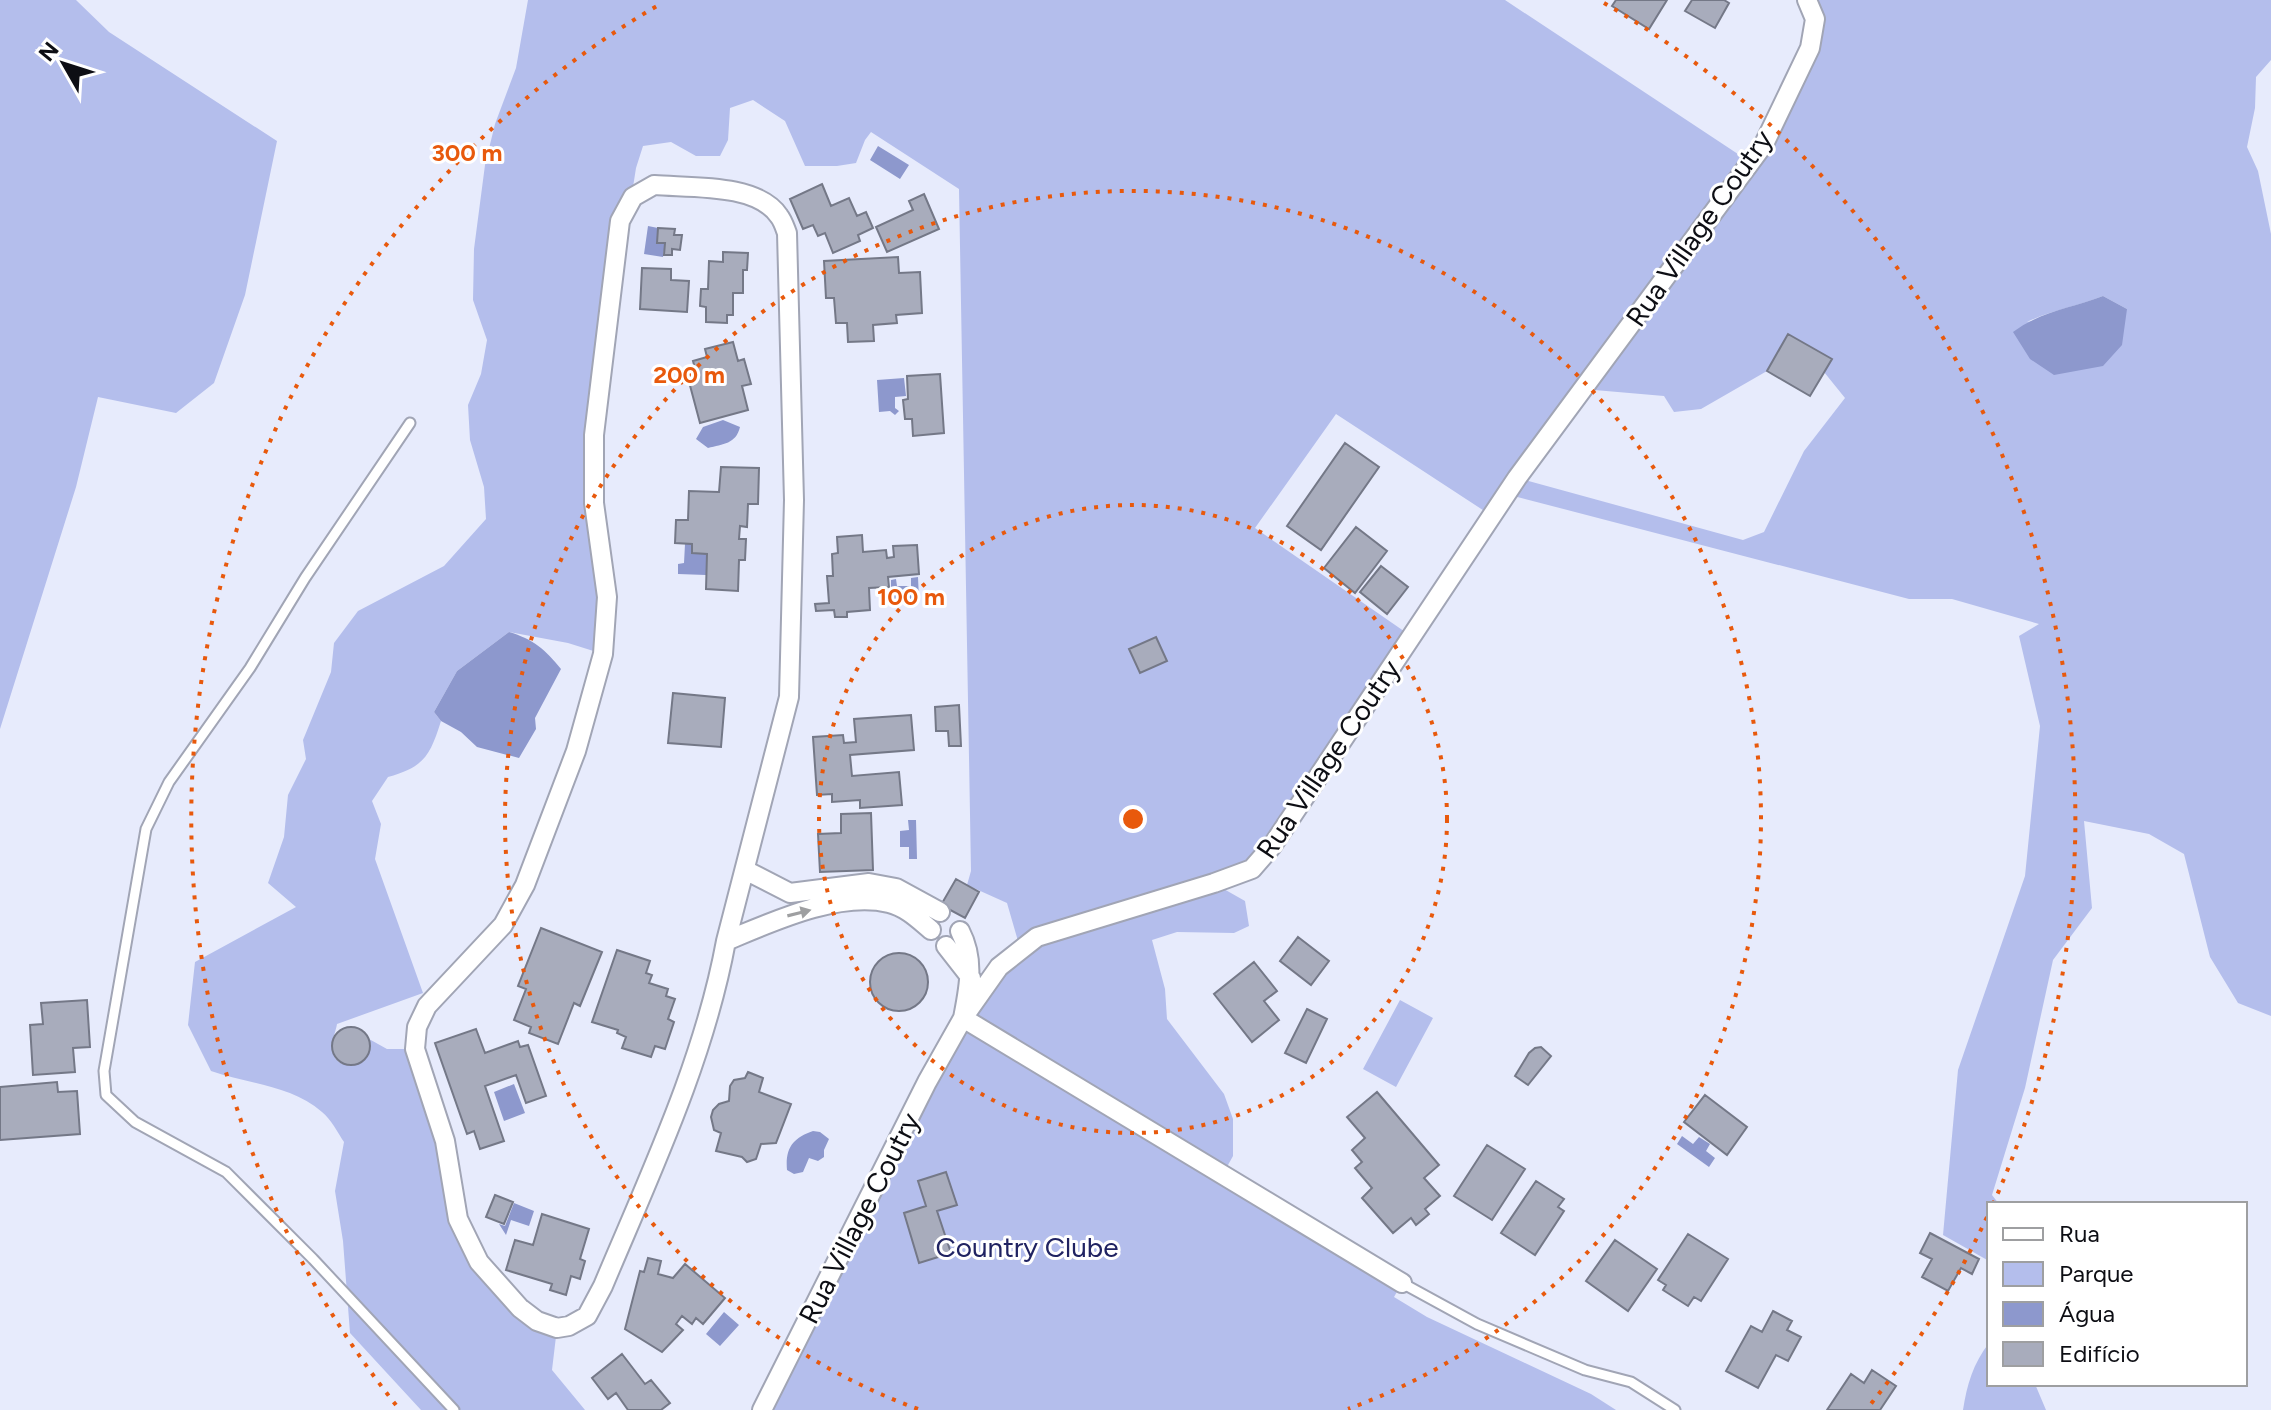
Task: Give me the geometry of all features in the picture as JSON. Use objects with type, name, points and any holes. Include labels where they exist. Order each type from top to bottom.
[{"type":"street","name":"Rua Village Coutry","points":[[762,1410],[927,1082],[963,1018],[999,967],[1037,937],[1252,869],[1272,846],[1512,486],[1764,144],[1810,48],[1815,19],[1807,0]]},
{"type":"street","points":[[654,185],[743,192],[762,200],[778,215],[787,233],[794,500],[789,697],[745,870],[719,976],[682,1095],[603,1286],[587,1316],[569,1326],[557,1328],[537,1321],[520,1308],[479,1262],[458,1219],[445,1141],[415,1049],[417,1027],[427,1006],[503,925],[525,885],[576,751],[603,654],[607,597],[594,503],[594,435],[620,221],[633,197],[654,185]]},
{"type":"street","points":[[745,870],[790,893],[869,883],[896,888],[940,912]]},
{"type":"street","points":[[726,941],[783,917],[841,903],[871,900],[892,903],[911,913],[931,930]]},
{"type":"street","points":[[960,931],[968,947],[971,978],[963,1018],[1402,1283]]},
{"type":"street","points":[[946,946],[971,978]]},
{"type":"lane","points":[[410,423],[305,578],[250,668],[169,782],[146,829],[104,1071],[106,1095],[135,1122],[226,1172],[313,1259],[454,1410]]},
{"type":"lane","points":[[1402,1283],[1477,1324],[1585,1370],[1631,1382],[1675,1410]]},
{"type":"green space","points":[[0,0],[76,0],[109,32],[277,141],[245,295],[214,383],[176,413],[98,397],[76,487],[0,729]]},
{"type":"green space","name":"Country Clube","points":[[528,0],[1505,0],[1750,162],[1810,48],[1807,0],[2271,0],[2271,60],[2256,77],[2255,108],[2247,147],[2258,171],[2271,234],[2271,1016],[2238,1003],[2210,957],[2184,854],[2149,834],[2084,821],[2092,908],[2053,960],[2025,1088],[1992,1195],[1997,1202],[1987,1202],[1987,1260],[1943,1235],[1958,1070],[2025,876],[2040,726],[2019,636],[2039,624],[1952,599],[1909,599],[1506,494],[1492,516],[1336,414],[1255,528],[1411,636],[1272,846],[1215,884],[1245,901],[1249,926],[1234,933],[1177,932],[1152,940],[1165,989],[1167,1019],[1224,1094],[1233,1119],[1233,1156],[1223,1174],[1402,1283],[1394,1297],[1427,1317],[1591,1394],[1616,1410],[762,1410],[927,1082],[1020,948],[1007,903],[967,885],[971,871],[959,189],[871,132],[856,163],[805,166],[785,121],[753,100],[730,108],[728,140],[720,156],[696,156],[671,142],[643,146],[636,168],[594,435],[603,654],[568,643],[509,632],[457,671],[434,712],[441,721],[429,751],[418,764],[388,777],[372,801],[381,824],[375,859],[423,993],[337,1024],[332,1046],[335,1057],[346,1065],[359,1062],[365,1057],[369,1039],[387,1049],[415,1049],[479,1262],[557,1328],[552,1370],[585,1410],[421,1410],[350,1333],[343,1241],[335,1191],[344,1142],[325,1115],[297,1096],[211,1071],[188,1025],[195,962],[296,907],[268,883],[284,837],[288,795],[306,759],[303,740],[331,672],[334,643],[358,611],[444,566],[486,519],[484,487],[470,440],[468,405],[481,374],[487,340],[473,300],[474,249],[485,165],[495,124],[516,68]],"holes":[[[2103,296],[2127,309],[2027,322]],[[1788,334],[1831,359],[1824,372],[1845,398],[1804,451],[1764,532],[1743,540],[1518,478],[1583,389],[1664,396],[1674,412],[1701,409],[1767,371]]]},
{"type":"green space","points":[[1400,1000],[1433,1018],[1396,1087],[1363,1069]]},
{"type":"green space","points":[[1987,1346],[1987,1386],[2036,1386],[2046,1410],[1963,1410],[1966,1392]]},
{"type":"water","points":[[878,146],[909,165],[900,179],[870,160]]},
{"type":"water","points":[[648,226],[658,228],[657,243],[665,243],[663,257],[644,254]]},
{"type":"water","points":[[2103,296],[2127,309],[2122,345],[2103,366],[2054,375],[2030,359],[2013,332],[2046,315]]},
{"type":"water","points":[[904,378],[906,396],[895,397],[895,408],[899,411],[895,415],[890,411],[879,412],[877,380]]},
{"type":"water","points":[[723,420],[740,427],[732,440],[708,448],[696,439],[703,427]]},
{"type":"water","points":[[685,544],[692,544],[692,553],[707,554],[706,575],[678,574],[678,564],[684,563]]},
{"type":"water","points":[[918,577],[919,599],[885,601],[885,590],[891,589],[891,580],[896,579],[897,586],[911,586],[911,578]]},
{"type":"water","points":[[509,632],[538,646],[561,669],[535,718],[536,729],[519,758],[477,747],[461,732],[441,721],[434,712],[457,671]]},
{"type":"water","points":[[908,820],[916,820],[917,859],[909,859],[909,847],[900,847],[900,831],[909,830]]},
{"type":"water","points":[[514,1084],[525,1113],[504,1121],[494,1092]]},
{"type":"water","points":[[813,1131],[829,1139],[824,1157],[818,1161],[809,1158],[803,1172],[794,1174],[787,1170],[789,1150],[800,1137]]},
{"type":"water","points":[[1682,1136],[1693,1144],[1699,1137],[1710,1144],[1706,1151],[1715,1158],[1709,1167],[1677,1144]]},
{"type":"water","points":[[514,1203],[534,1211],[529,1226],[511,1220],[506,1235],[499,1224],[505,1226]]},
{"type":"water","points":[[724,1312],[739,1325],[720,1346],[706,1334]]},
{"type":"building","points":[[1616,0],[1667,0],[1649,29],[1612,6]]},
{"type":"building","points":[[1692,0],[1724,0],[1729,3],[1715,28],[1685,11]]},
{"type":"building","points":[[822,184],[831,206],[849,198],[857,216],[866,212],[873,228],[858,235],[860,241],[833,253],[825,233],[818,236],[813,225],[803,229],[790,199]]},
{"type":"building","points":[[924,194],[939,229],[887,252],[876,227],[913,210],[909,201]]},
{"type":"building","points":[[658,228],[675,229],[674,235],[682,235],[680,250],[672,249],[672,255],[664,255],[665,243],[657,243]]},
{"type":"building","points":[[723,252],[748,253],[747,270],[743,270],[743,293],[733,293],[733,315],[727,315],[727,323],[706,322],[706,307],[700,306],[701,289],[708,289],[709,261],[723,262]]},
{"type":"building","points":[[898,257],[899,273],[920,272],[922,313],[896,315],[897,323],[873,325],[874,341],[848,342],[847,323],[836,323],[834,298],[826,298],[824,261]]},
{"type":"building","points":[[642,268],[671,269],[671,280],[689,281],[687,312],[640,309]]},
{"type":"building","points":[[1788,334],[1832,359],[1810,396],[1767,371]]},
{"type":"building","points":[[733,342],[738,361],[744,359],[751,384],[742,386],[748,410],[700,423],[688,378],[697,376],[693,361],[707,357],[705,349]]},
{"type":"building","points":[[940,374],[944,433],[913,436],[912,419],[905,419],[903,400],[908,399],[907,376]]},
{"type":"building","points":[[1345,443],[1379,467],[1321,550],[1287,526]]},
{"type":"building","points":[[721,467],[759,468],[758,504],[748,504],[747,527],[740,526],[739,539],[746,539],[745,560],[739,560],[738,591],[706,589],[707,554],[692,553],[692,544],[675,543],[676,520],[688,520],[689,491],[719,492]]},
{"type":"building","points":[[1356,527],[1387,551],[1355,593],[1324,568]]},
{"type":"building","points":[[862,535],[863,552],[886,550],[887,558],[894,557],[893,546],[917,545],[919,574],[888,577],[889,587],[869,588],[870,610],[847,612],[847,617],[835,617],[834,610],[816,611],[815,604],[829,603],[827,576],[833,576],[832,554],[838,553],[837,537]]},
{"type":"building","points":[[1381,566],[1408,587],[1387,614],[1360,592]]},
{"type":"building","points":[[1156,637],[1167,661],[1140,673],[1129,649]]},
{"type":"building","points":[[673,693],[725,698],[721,747],[668,743]]},
{"type":"building","points":[[959,705],[961,746],[949,746],[948,731],[936,731],[935,707]]},
{"type":"building","points":[[911,715],[914,750],[850,755],[852,776],[899,772],[902,805],[860,808],[860,800],[832,802],[832,794],[817,795],[813,737],[843,735],[844,743],[856,742],[854,719]]},
{"type":"building","points":[[871,813],[873,870],[820,872],[818,834],[841,833],[841,814]]},
{"type":"building","points":[[956,879],[979,892],[965,918],[941,905]]},
{"type":"building","points":[[541,928],[602,952],[580,1006],[574,1003],[558,1044],[529,1033],[531,1027],[514,1020],[526,989],[518,986]]},
{"type":"building","points":[[1298,937],[1329,961],[1311,985],[1280,961]]},
{"type":"building","points":[[617,950],[650,961],[646,973],[652,975],[649,983],[668,989],[666,996],[675,999],[668,1019],[674,1022],[665,1049],[655,1046],[651,1057],[622,1048],[626,1037],[617,1033],[618,1030],[592,1022]]},
{"type":"building","points":[[899,953],[920,961],[928,982],[920,1003],[899,1011],[878,1003],[870,982],[878,961]]},
{"type":"building","points":[[1254,962],[1277,991],[1264,1001],[1279,1020],[1252,1042],[1214,994]]},
{"type":"building","points":[[87,1000],[90,1047],[73,1048],[75,1072],[33,1075],[30,1025],[43,1024],[41,1003]]},
{"type":"building","points":[[1307,1009],[1327,1019],[1306,1063],[1285,1053]]},
{"type":"building","points":[[351,1027],[364,1033],[370,1046],[364,1059],[351,1065],[338,1059],[332,1046],[338,1033]]},
{"type":"building","points":[[476,1029],[485,1053],[518,1041],[520,1047],[528,1045],[546,1096],[526,1103],[516,1075],[485,1086],[504,1141],[480,1149],[474,1131],[467,1134],[435,1043]]},
{"type":"building","points":[[1541,1047],[1551,1056],[1528,1085],[1515,1076],[1529,1053]]},
{"type":"building","points":[[748,1072],[763,1078],[759,1092],[791,1104],[776,1143],[761,1144],[756,1159],[747,1162],[742,1157],[716,1151],[721,1133],[714,1130],[711,1117],[719,1104],[729,1101],[730,1086],[734,1080],[745,1078]]},
{"type":"building","points":[[57,1082],[58,1092],[77,1091],[80,1134],[0,1140],[0,1087]]},
{"type":"building","points":[[1377,1092],[1439,1165],[1424,1178],[1440,1196],[1425,1209],[1429,1214],[1416,1225],[1411,1218],[1393,1233],[1362,1198],[1372,1188],[1355,1168],[1362,1162],[1352,1150],[1365,1138],[1347,1117]]},
{"type":"building","points":[[1705,1095],[1747,1127],[1727,1155],[1684,1122]]},
{"type":"building","points":[[1487,1145],[1525,1169],[1492,1220],[1454,1196]]},
{"type":"building","points":[[946,1172],[957,1205],[937,1211],[951,1253],[919,1263],[904,1213],[926,1206],[918,1181]]},
{"type":"building","points":[[1536,1181],[1564,1199],[1558,1207],[1564,1211],[1535,1255],[1501,1233]]},
{"type":"building","points":[[495,1195],[513,1202],[504,1224],[486,1217]]},
{"type":"building","points":[[542,1214],[589,1229],[580,1259],[585,1261],[580,1279],[571,1276],[566,1295],[550,1290],[552,1284],[506,1270],[515,1240],[533,1245]]},
{"type":"building","points":[[1930,1233],[1979,1259],[1972,1274],[1961,1268],[1948,1291],[1922,1277],[1932,1259],[1920,1253]]},
{"type":"building","points":[[1688,1234],[1728,1259],[1701,1301],[1694,1297],[1688,1306],[1663,1290],[1666,1285],[1658,1280]]},
{"type":"building","points":[[1615,1240],[1657,1269],[1628,1311],[1586,1281]]},
{"type":"building","points":[[648,1258],[661,1261],[658,1274],[673,1278],[685,1264],[725,1298],[703,1324],[696,1318],[692,1324],[682,1316],[676,1324],[683,1330],[662,1352],[625,1329],[640,1271],[644,1272]]},
{"type":"building","points":[[1773,1311],[1792,1321],[1787,1330],[1801,1337],[1788,1361],[1776,1355],[1758,1388],[1726,1371],[1751,1326],[1762,1332]]},
{"type":"building","points":[[622,1354],[645,1384],[651,1380],[670,1403],[661,1410],[628,1410],[616,1393],[608,1399],[592,1378]]},
{"type":"building","points":[[1872,1370],[1896,1386],[1880,1410],[1827,1410],[1851,1374],[1864,1383]]}]
